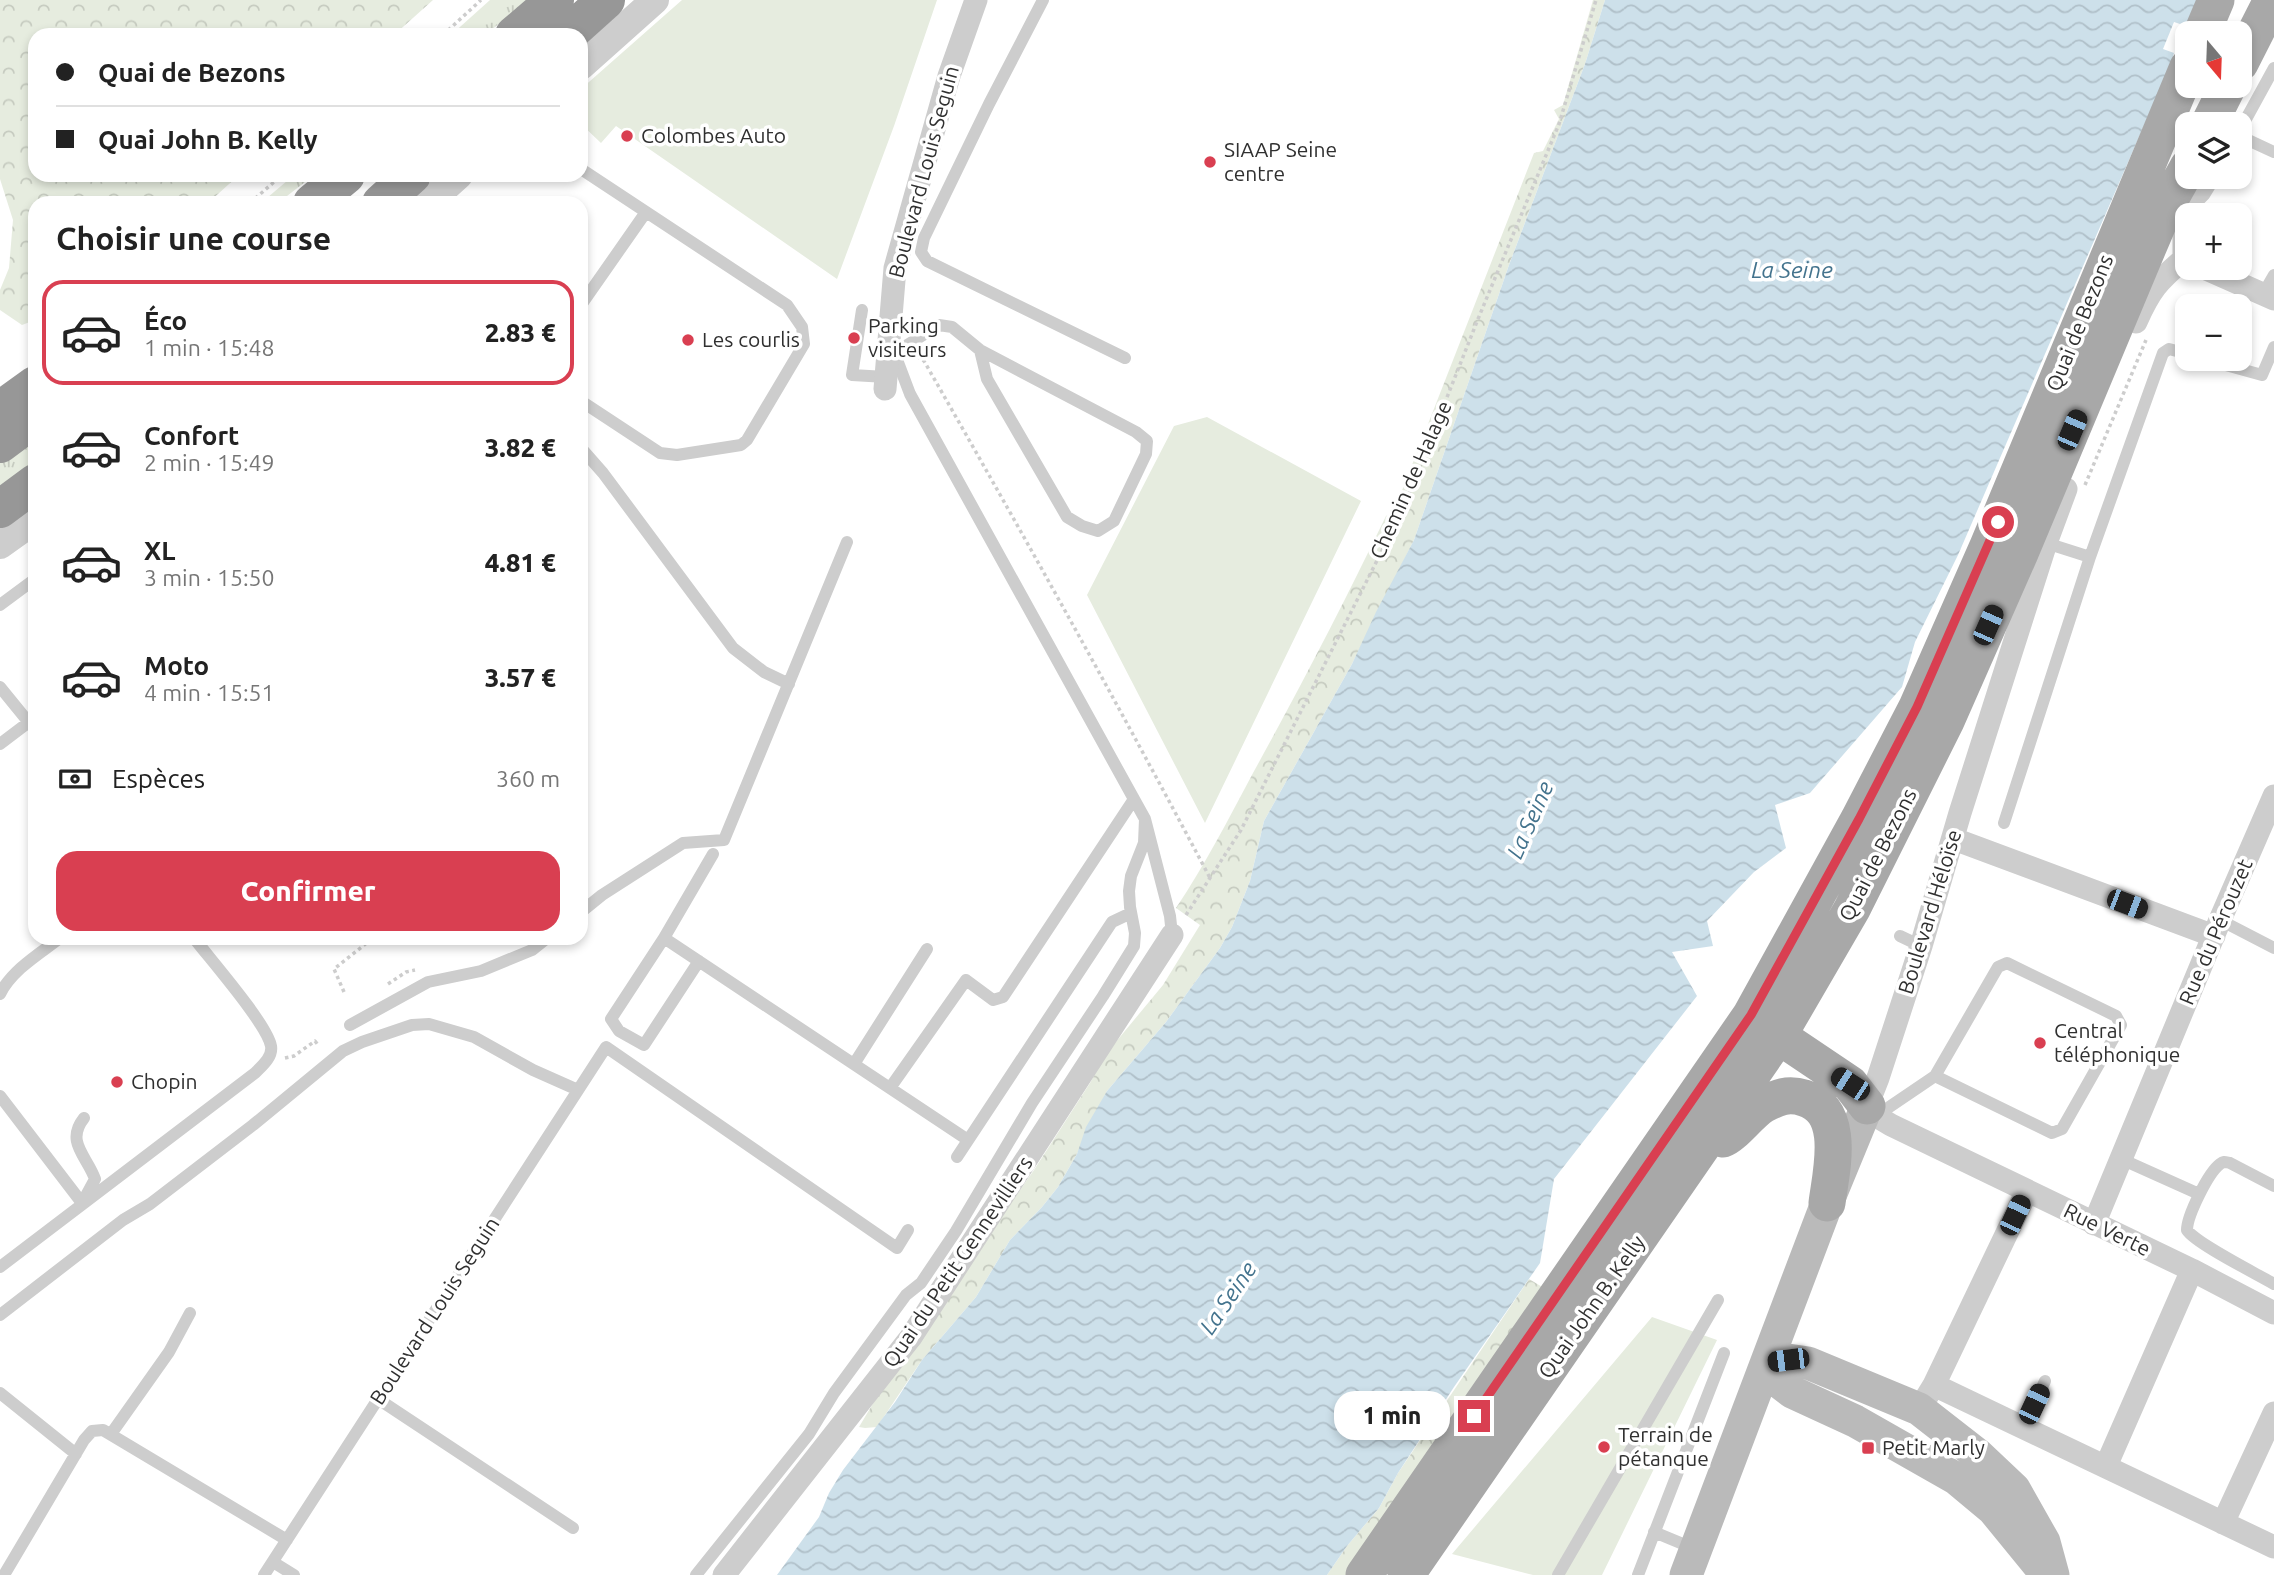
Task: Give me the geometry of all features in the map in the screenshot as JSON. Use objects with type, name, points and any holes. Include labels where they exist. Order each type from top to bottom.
[{"type":"highway","points":[[522,28],[555,0]]},
{"type":"highway","points":[[575,28],[606,0]]},
{"type":"highway","points":[[320,196],[338,182]]},
{"type":"highway","points":[[389,196],[404,182]]},
{"type":"highway","points":[[0,410],[28,390]]},
{"type":"highway","points":[[0,444],[28,423]]},
{"type":"highway","points":[[0,509],[28,488]]},
{"type":"main road","points":[[2207,21],[2216,0]]},
{"type":"main road","points":[[2252,39],[2272,0]]},
{"type":"main road","name":"Quai de Bezons","points":[[1647,1166],[1728,1049],[1762,993],[1859,819],[1917,707],[2175,98]]},
{"type":"main road","name":"Quai de Bezons","points":[[1777,1038],[1852,909],[1946,721],[2020,553],[2144,257],[2176,189]]},
{"type":"main road","points":[[1762,993],[1777,1038]]},
{"type":"main road","points":[[1728,1049],[1747,1039],[1777,1038],[1850,1084],[1872,1111]]},
{"type":"main road","name":"Quai John B. Kelly","points":[[1406,1575],[1777,1038]]},
{"type":"main road","points":[[1705,1144],[1730,1137],[1750,1114],[1775,1098],[1790,1094],[1808,1099],[1825,1114],[1832,1128],[1834,1153],[1827,1203]]},
{"type":"main road","name":"Boulevard Héloïse","points":[[1691,1562],[1827,1203],[1872,1111]]},
{"type":"main road","name":"Quai John B. Kelly","points":[[1364,1575],[1647,1166]]},
{"type":"main road","points":[[2047,1575],[1993,1509],[1957,1479],[1855,1421],[1792,1392],[1775,1380],[1767,1362],[1788,1360],[1808,1363],[1926,1397],[1978,1455],[2014,1489],[2044,1542],[2053,1575]]},
{"type":"main road","points":[[1855,1421],[1893,1423],[1926,1397]]},
{"type":"street","points":[[588,60],[655,0]]},
{"type":"street","name":"Boulevard Louis Seguin","points":[[885,383],[897,341],[895,268],[948,76],[976,0]]},
{"type":"street","points":[[436,196],[451,182]]},
{"type":"street","name":"Boulevard Héloïse","points":[[1872,1111],[1878,1078],[1922,946],[1960,813],[2060,502],[2148,294],[2162,277],[2175,270]]},
{"type":"street","points":[[2244,280],[2270,289]]},
{"type":"street","points":[[0,545],[28,525]]},
{"type":"street","name":"Rue du Pérouzet","points":[[2094,1224],[2274,796]]},
{"type":"street","points":[[1954,839],[2217,928]]},
{"type":"street","name":"Quai du Petit Gennevilliers","points":[[724,1575],[911,1337],[1172,935]]},
{"type":"street","name":"Rue Verte","points":[[1872,1111],[2026,1191],[2192,1270],[2274,1313]]},
{"type":"street","points":[[2026,1191],[1926,1397],[2024,1427],[2274,1547]]},
{"type":"street","points":[[2106,1466],[2192,1270]]},
{"type":"street","points":[[2223,1523],[2274,1412]]},
{"type":"lane","points":[[1043,0],[924,238],[921,252],[927,261],[1125,358]]},
{"type":"lane","points":[[2252,117],[2274,68]]},
{"type":"lane","points":[[2252,140],[2274,152]]},
{"type":"lane","points":[[588,174],[788,304],[802,327],[804,344],[803,350],[747,440],[741,444],[677,455],[660,453],[588,406]]},
{"type":"lane","points":[[2196,203],[2208,189]]},
{"type":"lane","points":[[588,295],[646,212]]},
{"type":"lane","points":[[862,310],[852,375],[885,383]]},
{"type":"lane","points":[[980,350],[987,379],[1067,517],[1082,527],[1098,531],[1114,520],[1146,454],[1147,441],[1136,432],[980,350],[952,327],[939,325],[897,341],[910,394],[1145,819],[1170,916],[1172,935]]},
{"type":"lane","points":[[2244,371],[2268,378],[2274,347]]},
{"type":"lane","points":[[2004,823],[2090,557],[2163,353],[2169,349],[2175,351]]},
{"type":"lane","points":[[588,456],[604,473],[733,648],[764,672],[789,684]]},
{"type":"lane","points":[[588,906],[683,843],[724,840],[847,542]]},
{"type":"lane","points":[[2046,543],[2090,557]]},
{"type":"lane","points":[[0,606],[28,584]]},
{"type":"lane","points":[[0,687],[28,721]]},
{"type":"lane","points":[[0,744],[28,728]]},
{"type":"lane","points":[[890,1088],[966,980],[993,1000],[1003,997],[1134,799]]},
{"type":"lane","points":[[696,1575],[809,1434],[834,1394],[906,1295],[921,1283],[956,1231],[1032,1103],[1134,946],[1135,933],[1129,899],[1131,876],[1144,843],[1145,819]]},
{"type":"lane","points":[[699,961],[644,1045],[619,1031],[611,1019],[713,854]]},
{"type":"lane","points":[[957,1157],[1112,922],[1131,913]]},
{"type":"lane","points":[[2217,928],[2274,948]]},
{"type":"lane","points":[[1900,936],[1922,946]]},
{"type":"lane","points":[[664,937],[968,1140]]},
{"type":"lane","points":[[0,994],[4,985],[51,945]]},
{"type":"lane","points":[[0,1267],[265,1063],[271,1045],[256,1017],[199,945]]},
{"type":"lane","points":[[350,1025],[428,982],[481,971],[538,945]]},
{"type":"lane","points":[[854,1064],[927,949]]},
{"type":"lane","points":[[1872,1111],[1935,1076],[1998,967],[2007,963],[2116,1016],[2121,1025],[2062,1129],[2052,1133],[1935,1076]]},
{"type":"lane","points":[[0,1315],[123,1220],[212,1157],[344,1051],[362,1042],[412,1025],[429,1024],[474,1037],[533,1070],[578,1090]]},
{"type":"lane","name":"Boulevard Louis Seguin","points":[[264,1575],[606,1047],[897,1248],[908,1230]]},
{"type":"lane","points":[[0,1097],[82,1203]]},
{"type":"lane","points":[[82,1203],[95,1179],[75,1136],[85,1118]]},
{"type":"lane","points":[[2122,1159],[2199,1195]]},
{"type":"lane","points":[[2274,1186],[2224,1162],[2219,1165],[2199,1195],[2187,1224],[2191,1236],[2274,1284]]},
{"type":"lane","points":[[1558,1575],[1718,1300]]},
{"type":"lane","points":[[111,1434],[169,1352],[190,1313]]},
{"type":"lane","points":[[1638,1575],[1724,1353]]},
{"type":"lane","points":[[2024,1427],[2045,1381]]},
{"type":"lane","points":[[0,1392],[76,1454]]},
{"type":"lane","points":[[378,1399],[573,1528]]},
{"type":"lane","points":[[4,1575],[92,1431],[103,1430],[111,1434],[287,1540]]},
{"type":"lane","points":[[1654,1532],[1691,1562]]},
{"type":"lane","points":[[273,1562],[294,1575]]},
{"type":"path","points":[[451,28],[481,0]]},
{"type":"path","name":"Chemin de Halage","points":[[1172,935],[1241,830],[1402,511],[1559,124],[1596,0]]},
{"type":"path","points":[[258,196],[274,182]]},
{"type":"path","points":[[897,341],[924,361],[931,373],[1116,702],[1210,878]]},
{"type":"path","points":[[344,992],[334,969],[364,945]]},
{"type":"path","points":[[304,1049],[315,1041],[318,1045]]},
{"type":"green space","points":[[0,0],[433,0],[402,28],[28,28],[28,182],[231,182],[216,196],[28,196],[28,323],[22,325],[0,310],[0,290],[9,268],[13,220],[0,179]]},
{"type":"green space","points":[[490,0],[528,0],[494,28],[459,28]]},
{"type":"green space","points":[[682,0],[937,0],[837,279],[616,126],[601,143],[588,131],[588,83]]},
{"type":"green space","points":[[1593,0],[1605,0],[1585,64],[1509,265],[1414,540],[1352,664],[1264,821],[1250,881],[1232,927],[1220,948],[1166,1022],[1107,1091],[1058,1187],[1010,1240],[976,1297],[922,1360],[877,1427],[859,1427],[887,1380],[1034,1170],[1105,1055],[1163,985],[1200,925],[1176,908],[1197,875],[1288,709],[1386,516],[1394,511],[1534,153],[1543,151],[1559,119],[1554,110],[1563,105]]},
{"type":"green space","points":[[286,182],[305,182],[287,196],[269,196]]},
{"type":"green space","points":[[1207,417],[1361,501],[1205,823],[1087,595],[1174,426]]},
{"type":"green space","points":[[28,440],[28,471],[0,491],[0,462]]},
{"type":"green space","points":[[1529,1279],[1549,1291],[1350,1575],[1327,1575],[1379,1508],[1398,1473]]},
{"type":"green space","name":"Terrain de pétanque","points":[[1652,1317],[1717,1340],[1602,1575],[1533,1575],[1452,1554]]},
{"type":"water","name":"La Seine","points":[[1605,0],[2202,0],[2189,21],[2174,22],[2163,49],[2174,53],[2171,63],[1958,555],[1915,642],[1902,687],[1810,793],[1775,805],[1786,848],[1754,872],[1707,921],[1713,946],[1672,952],[1697,996],[1554,1179],[1540,1263],[1454,1387],[1398,1473],[1379,1508],[1327,1575],[777,1575],[819,1517],[843,1470],[895,1402],[922,1360],[976,1297],[1010,1240],[1058,1187],[1077,1154],[1086,1127],[1107,1091],[1166,1022],[1220,948],[1232,927],[1250,881],[1264,821],[1352,664],[1414,540],[1509,265],[1585,64]]},
{"type":"place","name":"Colombes Auto","points":[[627,136]]},
{"type":"place","name":"SIAAP Seine centre","points":[[1210,162]]},
{"type":"place","name":"Parking visiteurs","points":[[854,338]]},
{"type":"place","name":"Les courlis","points":[[688,340]]},
{"type":"place","name":"Central téléphonique","points":[[2040,1043]]},
{"type":"place","name":"Chopin","points":[[117,1082]]},
{"type":"place","name":"Terrain de pétanque","points":[[1604,1447]]},
{"type":"place","name":"Petit Marly","points":[[1868,1448]]},
{"type":"route","points":[[1474,1416],[1751,1015],[1917,707],[1998,522]]}]
